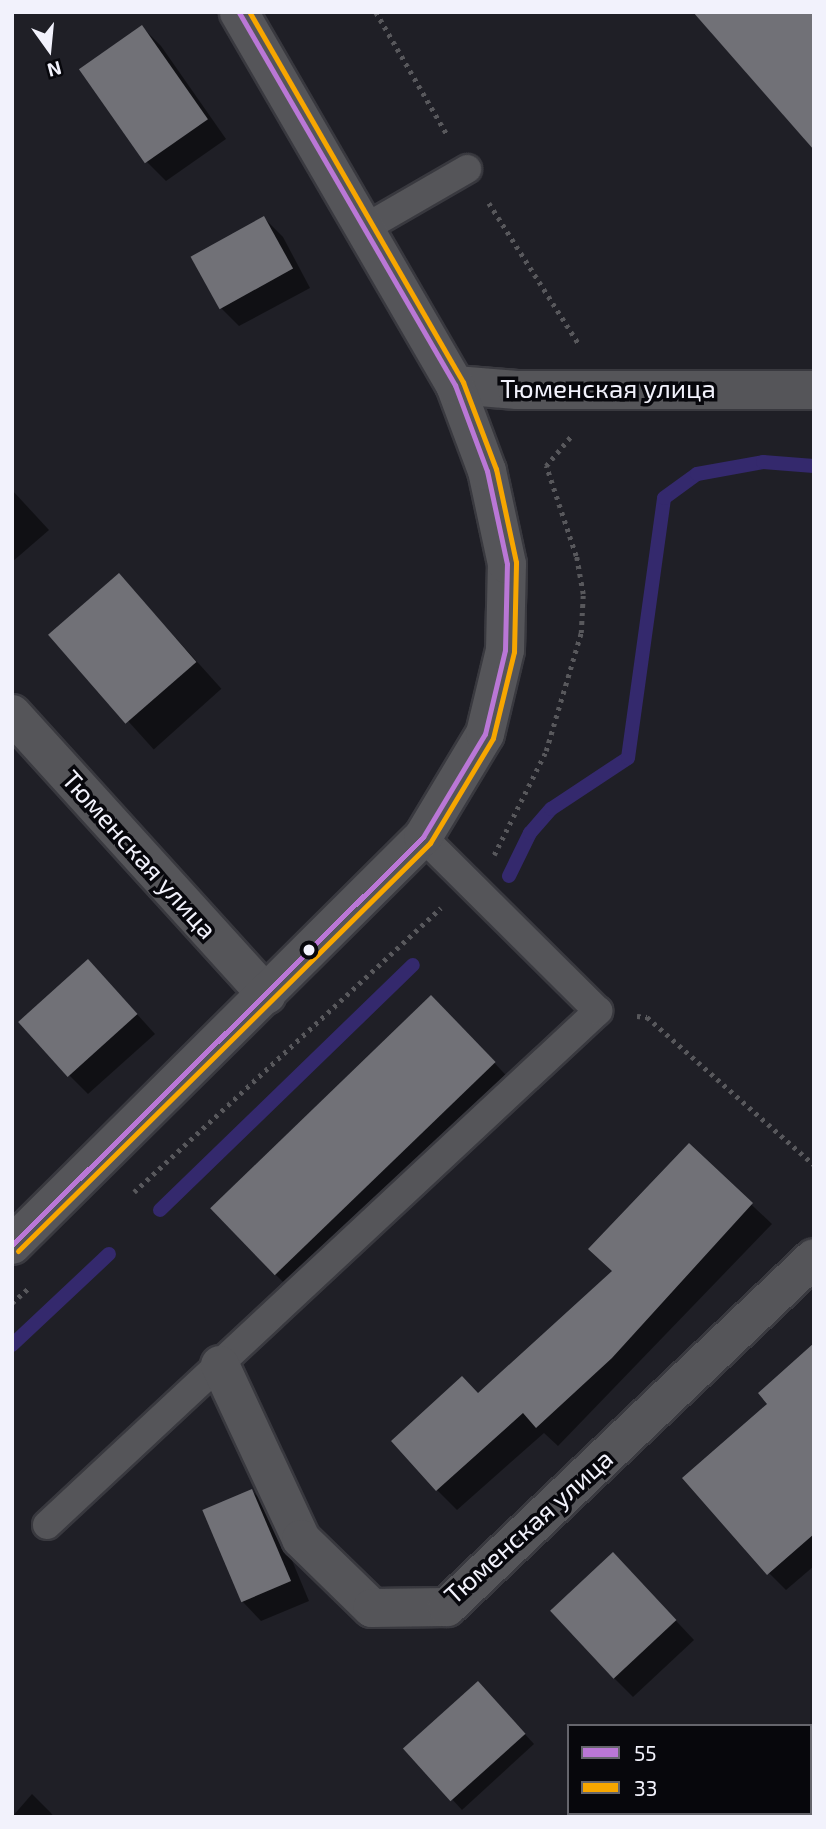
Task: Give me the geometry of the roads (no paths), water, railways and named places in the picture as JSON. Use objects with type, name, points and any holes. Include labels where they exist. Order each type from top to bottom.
[{"type":"street","points":[[12,1245],[267,995],[423,837],[485,734],[505,650],[507,564],[487,471],[455,385],[239,12]]},
{"type":"street","name":"Тюменская улица","points":[[455,385],[517,390],[814,390]]},
{"type":"street","name":"Тюменская улица","points":[[12,713],[267,995]]},
{"type":"street","name":"Тюменская улица","points":[[220,1365],[302,1539],[372,1608],[447,1607],[814,1258]]},
{"type":"lane","points":[[365,228],[467,169]]},
{"type":"lane","points":[[47,1525],[598,1011],[423,837]]},
{"type":"waterway","points":[[509,876],[530,833],[551,809],[628,758],[664,498],[697,474],[763,462],[814,466]]},
{"type":"waterway","points":[[160,1210],[413,965]]},
{"type":"waterway","points":[[12,1345],[109,1254]]}]
